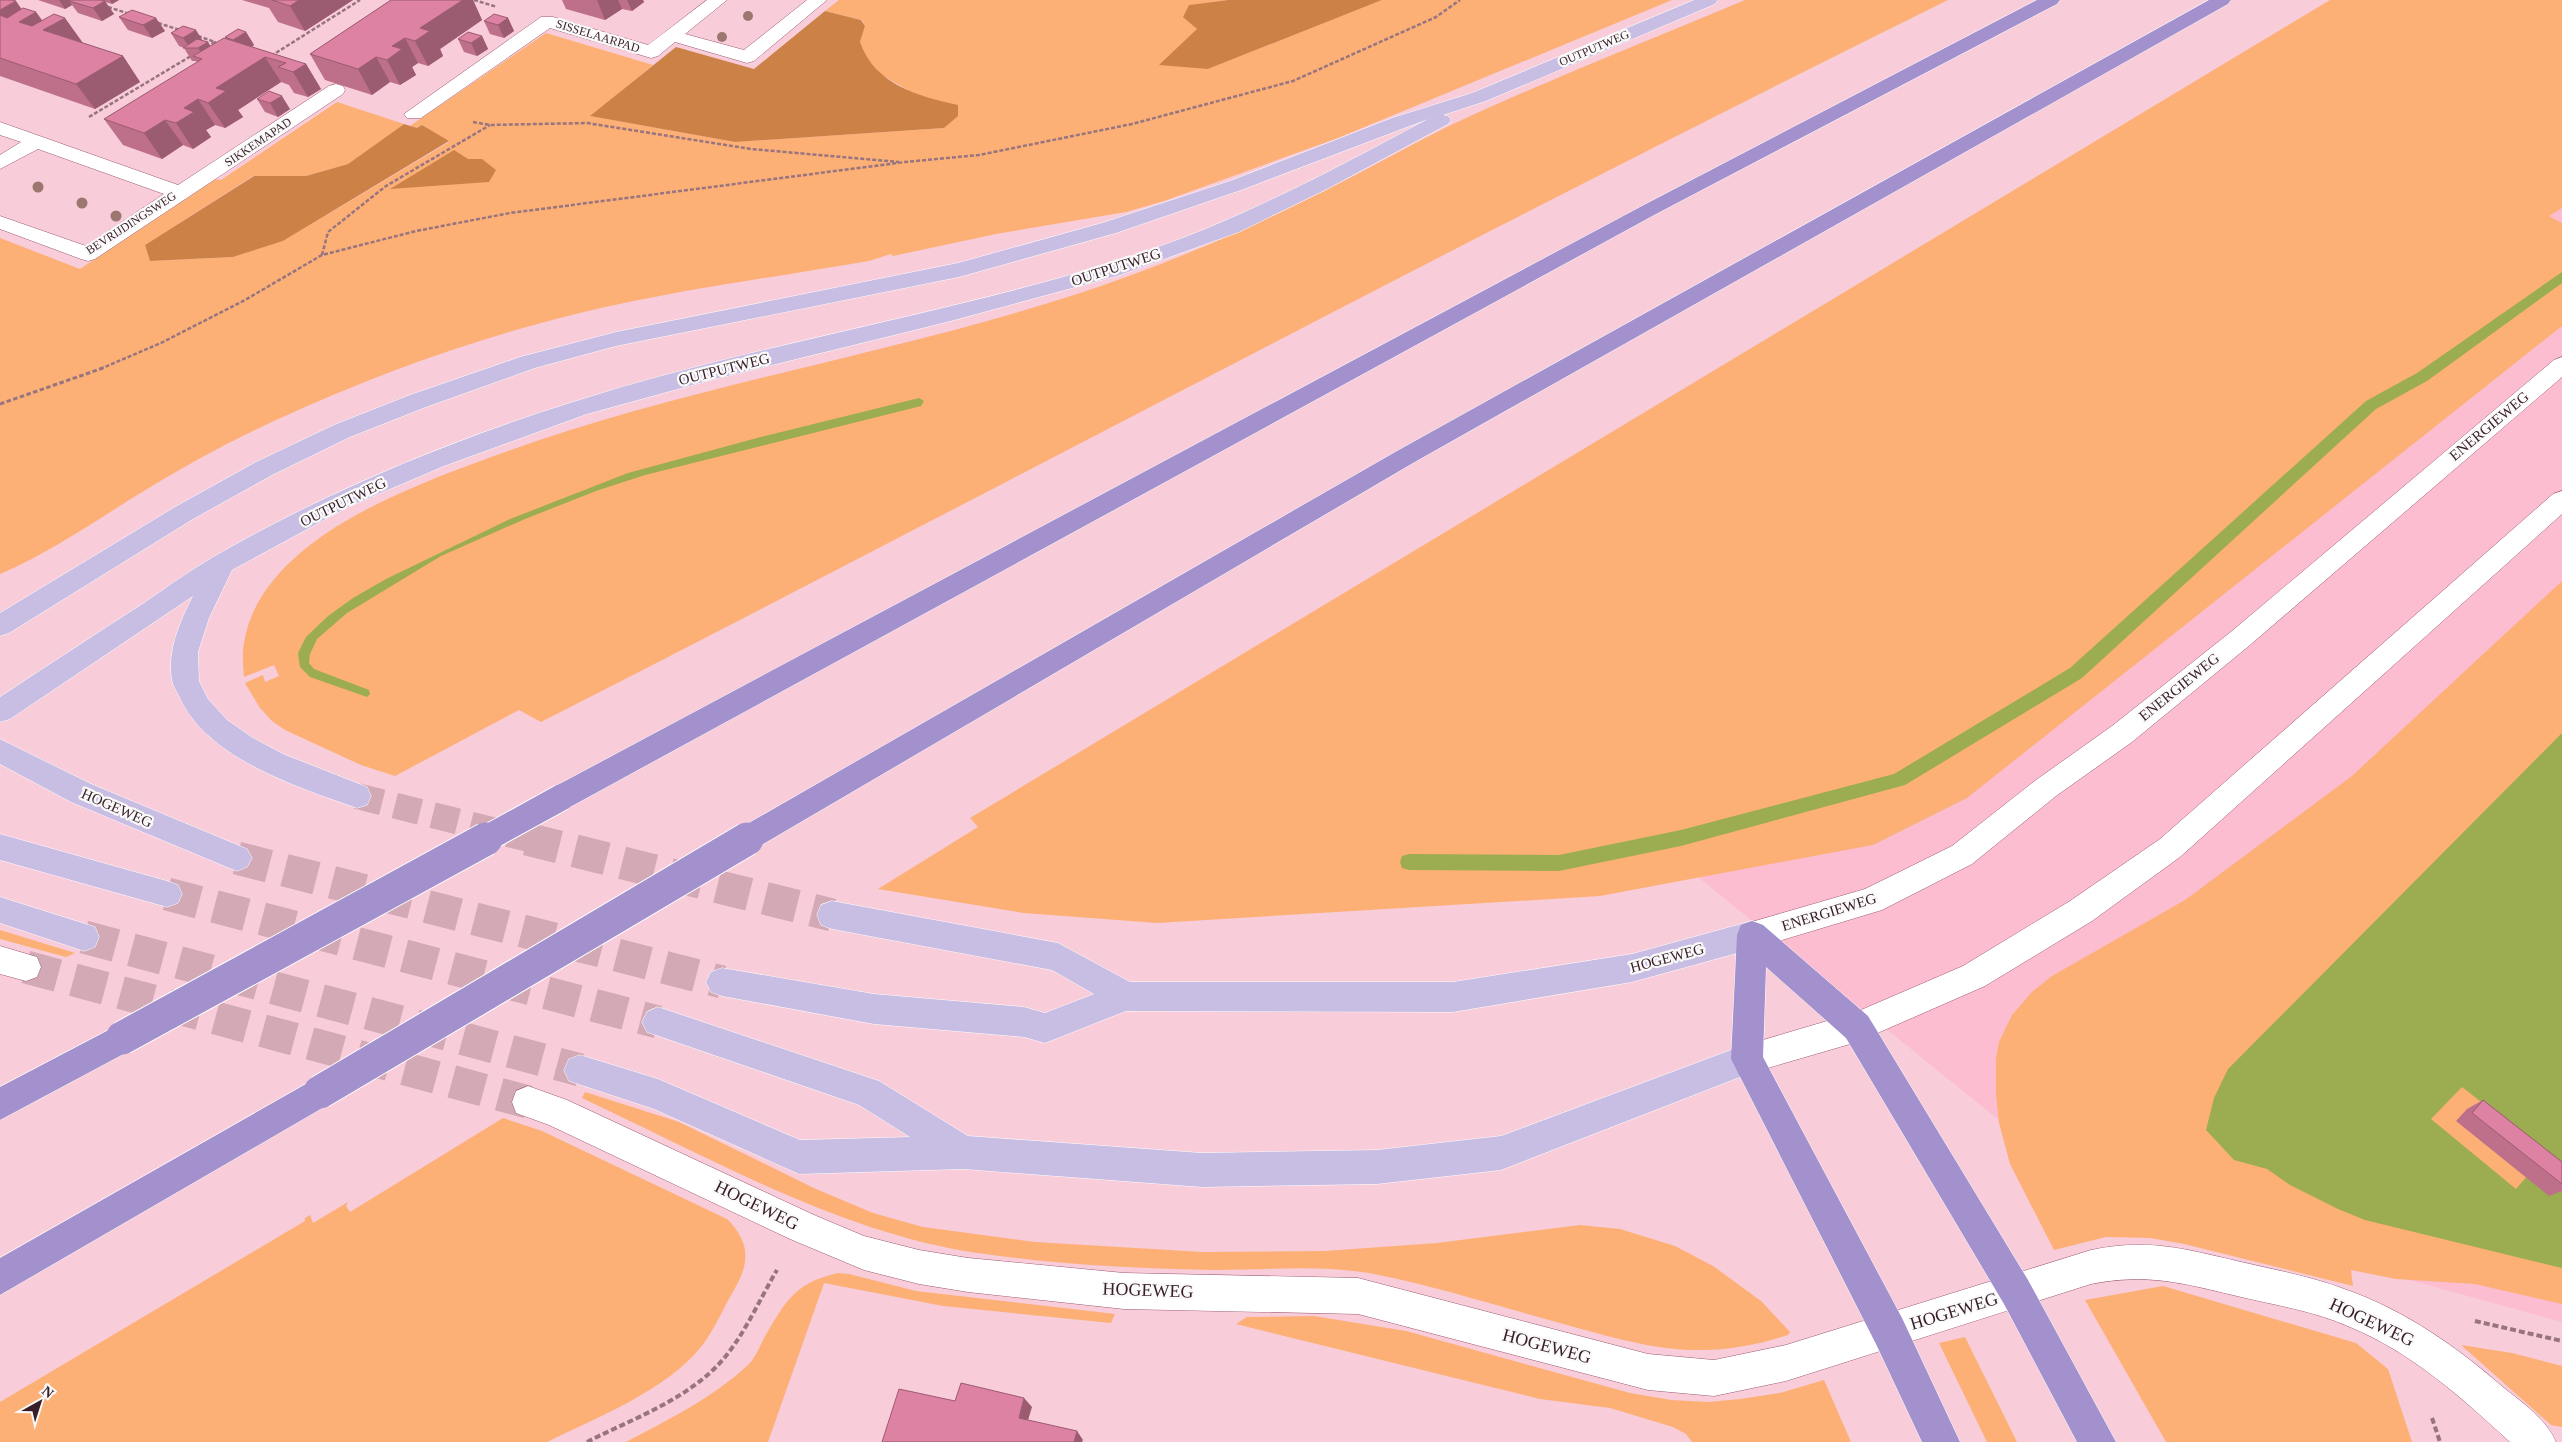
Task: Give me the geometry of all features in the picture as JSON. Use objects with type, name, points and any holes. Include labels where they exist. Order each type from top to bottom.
[{"type":"highway","points":[[0,1104],[562,797],[1648,210],[2051,0]]},
{"type":"highway","points":[[0,1277],[320,1092],[750,837],[1405,457],[2222,0]]},
{"type":"highway","points":[[1752,935],[1857,1027],[2016,1292],[2097,1442]]},
{"type":"highway","points":[[1752,935],[1747,1059],[1889,1332],[1941,1442]]},
{"type":"main road","name":"OUTPUTWEG","points":[[0,626],[176,518],[265,468],[342,431],[418,401],[528,362],[616,339],[959,270],[1109,228],[1237,185],[1399,122],[1478,97],[1709,0]]},
{"type":"main road","name":"OUTPUTWEG","points":[[0,711],[222,564],[340,501],[436,460],[580,408],[707,373],[947,315],[1112,270],[1232,227],[1417,135],[1478,97]]},
{"type":"main road","points":[[222,564],[191,630],[184,652],[184,675],[193,699],[207,721],[254,753],[357,796]]},
{"type":"main road","name":"HOGEWEG","points":[[0,751],[81,793],[237,858]]},
{"type":"main road","points":[[0,847],[167,894]]},
{"type":"main road","points":[[0,910],[84,936]]},
{"type":"main road","points":[[832,915],[1058,957],[1126,996]]},
{"type":"main road","name":"HOGEWEG","points":[[722,982],[874,1008],[1024,1022],[1045,1028],[1126,996],[1453,997],[1632,968],[1752,935]]},
{"type":"main road","points":[[658,1022],[868,1092],[963,1152]]},
{"type":"main road","points":[[580,1070],[658,1095],[799,1157],[963,1152],[1202,1170],[1377,1167],[1501,1153],[1747,1059]]},
{"type":"street","points":[[672,36],[718,0]]},
{"type":"street","points":[[672,36],[747,58],[818,0]]},
{"type":"street","name":"SISSELAARPAD","points":[[414,114],[547,21],[651,52],[672,36]]},
{"type":"street","name":"SIKKEMAPAD","points":[[180,193],[336,90]]},
{"type":"street","name":"BEVRIJDINGSWEG","points":[[0,128],[180,193]]},
{"type":"street","points":[[0,163],[37,141]]},
{"type":"street","name":"BEVRIJDINGSWEG","points":[[0,222],[88,254],[180,193]]},
{"type":"street","name":"ENERGIEWEG","points":[[1752,935],[1871,901],[1962,854],[2046,788],[2122,734],[2241,638],[2562,365]]},
{"type":"street","points":[[1747,1059],[1857,1027],[1974,976],[2081,911],[2170,848],[2562,500]]},
{"type":"street","name":"HOGEWEG","points":[[528,1102],[564,1115],[802,1227],[864,1253],[919,1267],[968,1275],[1124,1291],[1358,1296],[1620,1366],[1648,1372],[1677,1375],[1714,1378],[1786,1364],[2091,1267],[2120,1262],[2150,1260],[2185,1266],[2327,1301],[2382,1323],[2417,1342],[2445,1361],[2488,1396],[2537,1442]]},
{"type":"path","points":[[270,56],[360,0]]},
{"type":"path","points":[[0,404],[102,368],[161,343],[244,300],[322,255],[416,231],[510,213],[905,162],[979,155],[1122,126],[1293,81],[1436,17],[1460,0]]},
{"type":"path","points":[[104,6],[132,15]]},
{"type":"path","points":[[150,21],[187,33]]},
{"type":"path","points":[[196,36],[215,42],[203,49]]},
{"type":"path","points":[[211,44],[220,47]]},
{"type":"path","points":[[37,141],[74,126],[195,54]]},
{"type":"path","points":[[414,114],[490,125],[586,123],[751,149],[905,162]]},
{"type":"path","points":[[322,255],[328,232],[386,186],[447,148],[490,125]]},
{"type":"path","points":[[587,1442],[668,1400],[697,1382],[728,1354],[802,1227]]},
{"type":"shaded area","points":[[839,0],[1228,0],[1189,5],[1208,69],[1382,0],[1672,0],[1338,138],[1164,201],[1126,212],[996,234],[893,256],[891,254],[869,261],[634,301],[556,319],[448,351],[343,391],[238,438],[168,476],[52,548],[0,574],[0,238],[80,269],[215,179],[221,180],[337,102],[404,124],[348,164],[306,176],[253,176],[145,245],[150,261],[233,257],[283,241],[449,142],[422,125],[417,128],[410,126],[546,33],[653,65],[591,116],[735,142],[944,128],[957,105],[918,96],[880,74],[864,54],[860,42],[865,26],[862,20],[825,11]]},
{"type":"shaded area","points":[[1228,0],[1382,0],[1208,69],[1159,65],[1197,29],[1183,17],[1189,5]]},
{"type":"shaded area","points":[[1745,0],[1948,0],[1595,177],[541,722],[519,710],[395,776],[361,765],[285,730],[272,721],[260,708],[245,683],[263,675],[265,682],[279,676],[274,665],[244,677],[244,643],[249,623],[267,588],[295,558],[327,533],[383,501],[445,474],[578,428],[719,388],[1004,316],[1139,273],[1264,220],[1484,110]]},
{"type":"shaded area","points":[[2330,0],[2562,0],[2562,208],[2549,216],[2562,223],[2562,326],[1967,798],[1873,845],[1600,896],[1157,923],[1024,913],[878,889],[978,827],[970,818]]},
{"type":"shaded area","points":[[2562,0],[2562,1322],[2087,1191],[1621,815]]},
{"type":"shaded area","points":[[825,11],[861,20],[865,26],[860,42],[867,57],[876,69],[887,78],[913,92],[958,105],[958,116],[944,128],[735,142],[590,116],[676,47],[754,69]]},
{"type":"shaded area","points":[[404,124],[417,128],[422,125],[449,141],[283,241],[233,257],[150,261],[145,245],[254,176],[306,176],[348,164]]},
{"type":"shaded area","points":[[454,150],[468,159],[482,159],[496,170],[489,182],[390,189]]},
{"type":"shaded area","points":[[919,398],[924,401],[921,406],[645,475],[596,491],[525,519],[441,556],[347,613],[317,639],[310,654],[309,663],[314,669],[369,690],[370,694],[367,697],[310,677],[300,667],[298,653],[306,637],[328,616],[353,598],[386,579],[510,519],[628,473],[757,438]]},
{"type":"shaded area","points":[[2562,581],[2562,1304],[2475,1284],[2396,1279],[2351,1270],[2353,1286],[2184,1244],[2150,1238],[2106,1237],[2054,1250],[2010,1164],[1999,1123],[1996,1095],[1996,1058],[1999,1042],[2012,1015],[2032,992],[2052,976],[2185,900],[2352,776]]},
{"type":"shaded area","points":[[2562,733],[2562,1268],[2365,1220],[2290,1185],[2267,1169],[2234,1160],[2206,1130],[2214,1098],[2228,1069]],"holes":[[[2462,1087],[2547,1153],[2516,1189],[2431,1119]]]},
{"type":"shaded area","points":[[0,930],[75,953],[66,957],[0,939]]},
{"type":"shaded area","points":[[585,1092],[679,1122],[816,1189],[873,1213],[923,1227],[1035,1242],[1203,1252],[1325,1251],[1437,1243],[1580,1225],[1620,1229],[1675,1246],[1713,1266],[1761,1301],[1790,1332],[1788,1335],[1735,1348],[1685,1350],[1651,1346],[1617,1338],[1426,1286],[1359,1272],[1298,1268],[1216,1270],[1096,1265],[1007,1257],[927,1243],[877,1229],[826,1211],[726,1168],[582,1098]]},
{"type":"shaded area","points":[[503,1118],[542,1131],[727,1219],[741,1238],[745,1248],[745,1257],[741,1276],[709,1335],[686,1363],[650,1390],[609,1413],[547,1442],[0,1442],[0,1402],[305,1221],[305,1218],[310,1215],[313,1223],[348,1202],[346,1206],[350,1212]]},
{"type":"shaded area","points":[[838,1273],[916,1291],[1115,1314],[1111,1323],[943,1306],[824,1283],[768,1442],[626,1442],[706,1398],[735,1376],[753,1359],[785,1304],[793,1295],[811,1282]]},
{"type":"shaded area","points":[[2163,1286],[2356,1343],[2388,1369],[2412,1442],[2166,1442],[2085,1300]]},
{"type":"shaded area","points":[[1314,1316],[1406,1331],[1630,1393],[1671,1400],[1709,1402],[1740,1399],[1780,1393],[1824,1380],[1851,1442],[1692,1442],[1686,1434],[1673,1427],[1610,1408],[1540,1399],[1236,1324],[1247,1317]]},
{"type":"shaded area","points":[[1965,1337],[2017,1442],[1987,1442],[1939,1343]]},
{"type":"shaded area","points":[[2461,1345],[2512,1353],[2562,1366],[2562,1427],[2551,1425]]},
{"type":"building","points":[[0,0],[12,0],[16,1],[0,10]]},
{"type":"building","points":[[70,0],[101,0],[105,1],[93,8]]},
{"type":"building","points":[[272,0],[299,0],[290,6]]},
{"type":"building","points":[[391,0],[463,0],[420,28],[430,31],[415,41],[405,38],[392,46],[402,49],[387,60],[376,57],[358,69],[310,54]]},
{"type":"building","points":[[23,8],[36,12],[19,22],[32,26],[54,14],[65,18],[43,30],[123,56],[76,84],[0,58],[0,15],[7,18]]},
{"type":"building","points":[[132,10],[156,18],[143,25],[119,17]]},
{"type":"building","points":[[494,14],[508,18],[498,25],[484,21]]},
{"type":"building","points":[[183,26],[196,30],[183,38],[171,33]]},
{"type":"building","points":[[238,29],[246,32],[233,40],[225,37]]},
{"type":"building","points":[[468,32],[482,36],[471,43],[458,39]]},
{"type":"building","points":[[224,38],[306,64],[293,72],[278,67],[286,63],[265,57],[216,88],[226,91],[208,103],[198,99],[184,108],[194,112],[176,123],[165,120],[144,133],[104,119],[202,59],[193,56]]},
{"type":"building","points":[[197,39],[208,42],[198,48],[183,48]]},
{"type":"building","points":[[269,91],[282,96],[270,103],[257,99]]},
{"type":"building","points":[[2483,1100],[2562,1162],[2562,1184],[2472,1113]]},
{"type":"building","points":[[961,1383],[1024,1398],[1019,1418],[1077,1431],[1074,1442],[882,1442],[899,1389],[955,1401]]},
{"type":"waterway","points":[[1409,862],[1559,863],[1681,838],[1899,780],[2076,673],[2371,405],[2422,377],[2562,276]]},
{"type":"tunnel","points":[[357,796],[532,840]]},
{"type":"tunnel","points":[[527,839],[832,915]]},
{"type":"tunnel","points":[[237,858],[722,982]]},
{"type":"tunnel","points":[[167,894],[658,1022]]},
{"type":"tunnel","points":[[84,937],[580,1070]]},
{"type":"tunnel","points":[[26,967],[528,1102]]}]
